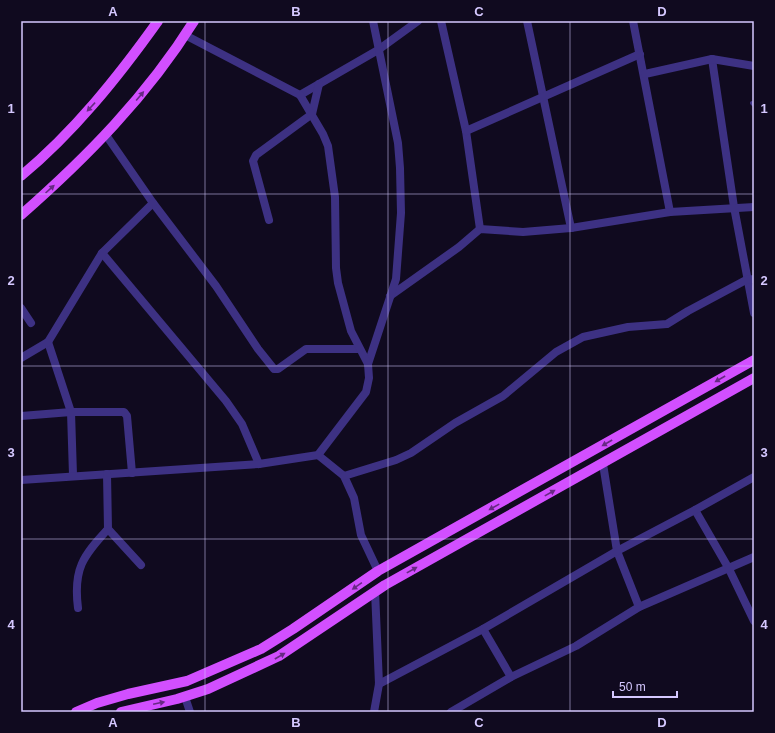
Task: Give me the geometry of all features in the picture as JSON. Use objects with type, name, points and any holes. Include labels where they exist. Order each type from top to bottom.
[{"type":"main road","points":[[21,176],[45,155],[102,95],[158,21]]},
{"type":"main road","points":[[21,215],[62,179],[106,135],[159,72],[194,21]]},
{"type":"main road","points":[[76,712],[103,701],[187,681],[261,649],[378,571],[754,360]]},
{"type":"main road","points":[[121,712],[185,697],[229,681],[279,656],[376,591],[754,378]]},
{"type":"street","points":[[21,480],[73,475],[132,473],[259,464],[318,455],[366,392],[369,378],[368,364],[396,279],[400,213],[400,168],[394,119],[373,21]]},
{"type":"street","points":[[300,95],[378,50],[418,21]]},
{"type":"street","points":[[441,21],[466,131],[480,229]]},
{"type":"street","points":[[527,21],[571,228]]},
{"type":"street","points":[[633,21],[645,74],[670,212]]},
{"type":"street","points":[[185,35],[300,95],[312,114],[328,146],[333,170],[338,283],[351,331],[368,364]]},
{"type":"street","points":[[466,131],[640,54]]},
{"type":"street","points":[[645,74],[712,59],[754,66]]},
{"type":"street","points":[[712,59],[734,207],[750,279],[754,313]]},
{"type":"street","points":[[269,220],[253,161],[256,154],[312,114],[319,84]]},
{"type":"street","points":[[106,135],[153,203],[211,280],[258,349],[274,369],[278,369],[306,349],[359,349]]},
{"type":"street","points":[[21,358],[48,342],[102,253],[153,203]]},
{"type":"street","points":[[390,296],[459,247],[480,229],[515,233],[571,228],[670,212],[754,207]]},
{"type":"street","points":[[102,253],[226,401],[242,424],[259,464]]},
{"type":"street","points":[[344,476],[396,460],[410,453],[455,423],[503,396],[556,352],[583,337],[628,327],[667,324],[688,311],[750,279]]},
{"type":"street","points":[[21,308],[31,323]]},
{"type":"street","points":[[48,342],[71,412],[73,475]]},
{"type":"street","points":[[21,416],[71,412],[117,411],[126,413],[132,473]]},
{"type":"street","points":[[318,455],[344,476],[354,498],[361,535],[378,571]]},
{"type":"street","points":[[603,464],[617,551],[639,607]]},
{"type":"street","points":[[107,474],[108,529],[141,565]]},
{"type":"street","points":[[379,684],[483,629],[617,551],[754,477]]},
{"type":"street","points":[[695,510],[729,569],[754,620]]},
{"type":"street","points":[[78,608],[76,592],[81,564],[88,552],[108,529]]},
{"type":"street","points":[[451,712],[510,677],[566,652],[639,607],[754,557]]},
{"type":"street","points":[[374,712],[379,684],[376,591]]},
{"type":"street","points":[[483,629],[510,677]]},
{"type":"street","points":[[185,697],[190,712]]}]
